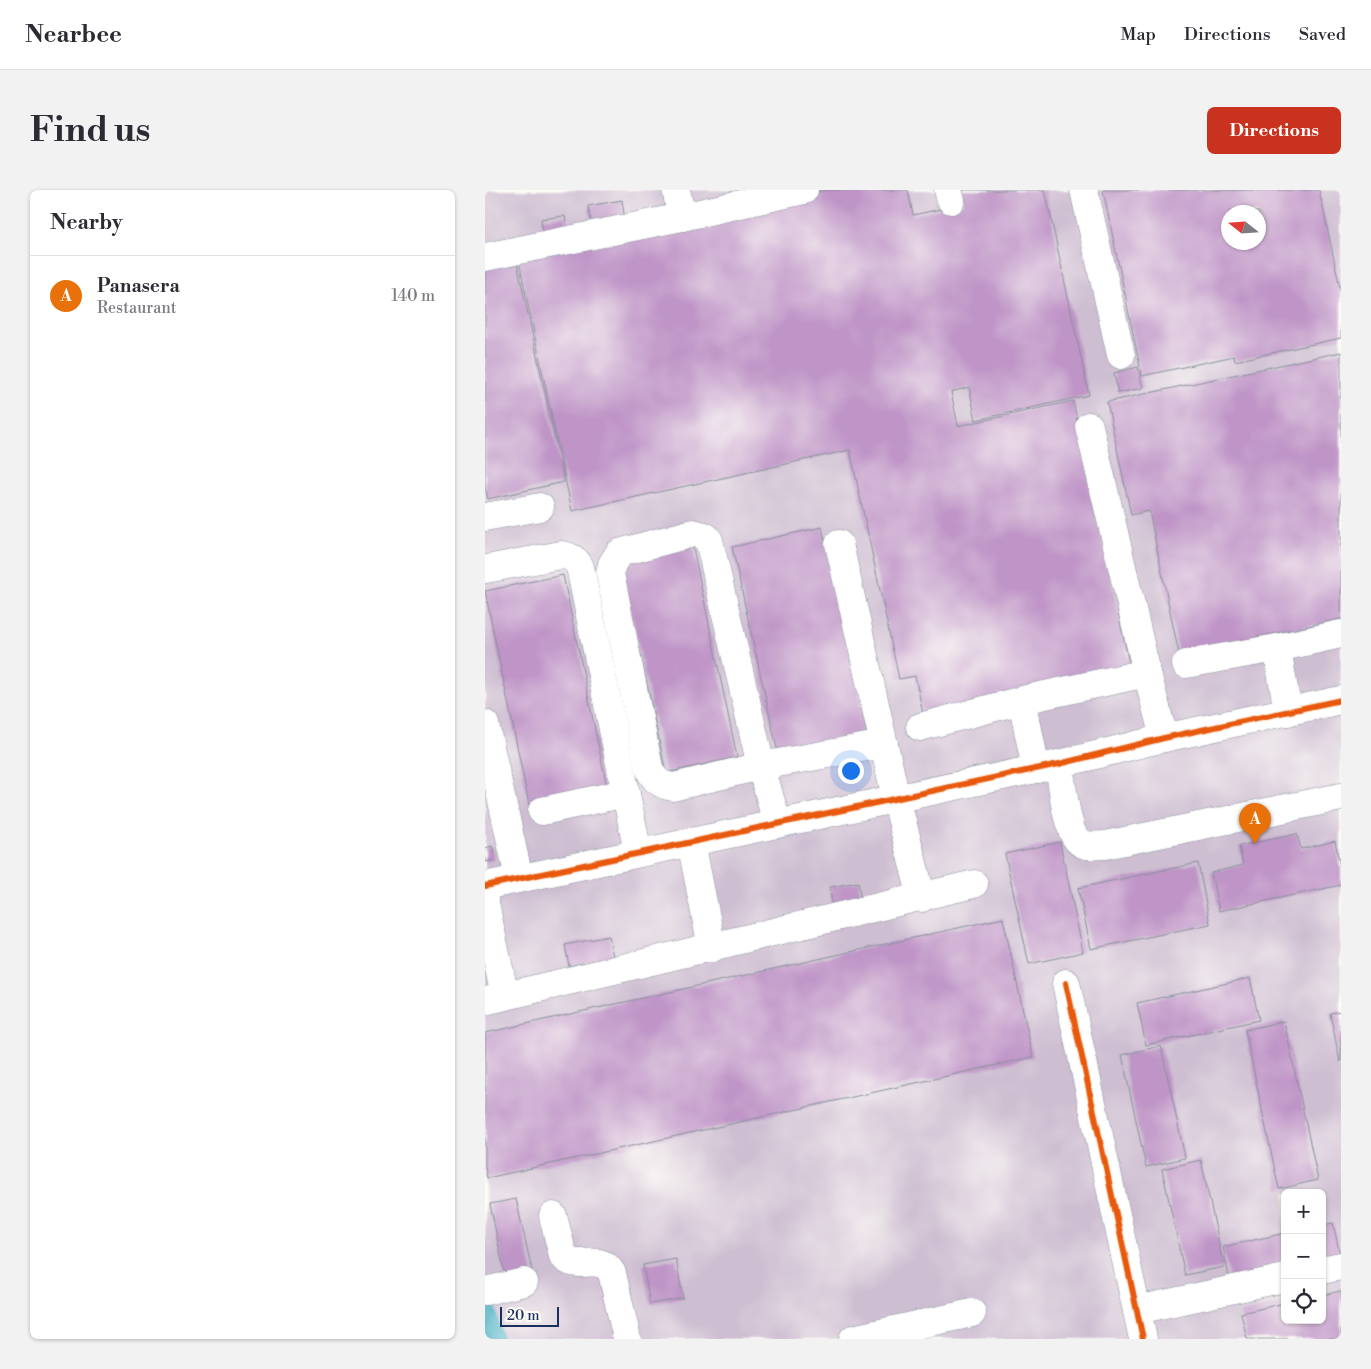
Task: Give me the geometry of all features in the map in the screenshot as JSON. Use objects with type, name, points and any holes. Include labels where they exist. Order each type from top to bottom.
[{"type":"street","points":[[676,190],[682,217]]},
{"type":"street","points":[[485,257],[804,190]]},
{"type":"street","points":[[1085,190],[1121,355]]},
{"type":"street","points":[[1089,426],[1164,738]]},
{"type":"street","points":[[485,517],[540,507]]},
{"type":"street","points":[[777,824],[761,766],[709,540],[705,536],[693,533],[619,553],[612,564],[610,573],[652,775],[657,782],[664,786],[673,787],[761,766],[884,744]]},
{"type":"street","points":[[839,544],[896,798],[922,898]]},
{"type":"street","points":[[486,569],[561,555],[568,556],[581,566],[638,853]]},
{"type":"street","points":[[1186,664],[1277,648],[1341,634]]},
{"type":"street","points":[[1277,648],[1287,712]]},
{"type":"street","points":[[920,727],[1022,700],[1147,673]]},
{"type":"street","points":[[1022,700],[1071,828],[1078,842],[1085,846],[1105,845],[1341,797]]},
{"type":"street","points":[[485,886],[1048,766],[1164,738],[1341,700]]},
{"type":"street","points":[[485,724],[496,823],[519,878]]},
{"type":"street","points":[[542,811],[626,793]]},
{"type":"street","points":[[691,842],[713,948]]},
{"type":"street","points":[[485,904],[495,999],[974,884]]},
{"type":"street","points":[[1065,983],[1143,1339]]},
{"type":"street","points":[[553,1216],[563,1256],[566,1260],[575,1263],[599,1262],[608,1267],[612,1273],[627,1339]]},
{"type":"street","points":[[1326,1269],[1341,1266]]},
{"type":"street","points":[[1137,1310],[1281,1279]]},
{"type":"street","points":[[485,1290],[524,1282]]},
{"type":"street","points":[[853,1339],[972,1314]]},
{"type":"shaded area","points":[[485,190],[1341,190],[1341,1339],[485,1339]]},
{"type":"building","points":[[826,190],[908,190],[913,215],[964,204],[961,190],[1045,190],[1089,395],[976,420],[969,387],[951,392],[958,426],[1073,401],[1131,673],[924,718],[915,676],[899,679],[850,450],[572,511],[518,257]]},
{"type":"building","points":[[1103,190],[1319,190],[1341,292],[1341,338],[1235,361],[1234,356],[1142,376]]},
{"type":"building","points":[[622,200],[625,221],[592,227],[588,206]]},
{"type":"building","points":[[565,216],[567,230],[543,234],[541,219]]},
{"type":"building","points":[[516,258],[564,482],[488,499],[485,487],[485,265]]},
{"type":"building","points":[[1341,352],[1341,619],[1179,654],[1149,511],[1131,515],[1107,402]]},
{"type":"building","points":[[1138,367],[1143,388],[1118,393],[1114,373]]},
{"type":"building","points":[[822,527],[867,733],[778,753],[732,547]]},
{"type":"building","points":[[692,543],[737,757],[666,773],[620,559]]},
{"type":"building","points":[[563,575],[607,787],[529,804],[485,591]]},
{"type":"building","points":[[1297,834],[1301,849],[1335,841],[1341,871],[1341,885],[1219,911],[1211,873],[1243,865],[1239,846]]},
{"type":"building","points":[[1060,842],[1083,952],[1029,964],[1005,854]]},
{"type":"building","points":[[492,846],[495,860],[485,862],[485,848]]},
{"type":"building","points":[[1198,863],[1210,924],[1091,949],[1078,888]]},
{"type":"building","points":[[858,882],[861,901],[832,906],[830,887]]},
{"type":"building","points":[[1003,918],[1033,1057],[487,1178],[485,1167],[485,1033]]},
{"type":"building","points":[[609,936],[613,957],[569,966],[565,945]]},
{"type":"building","points":[[1250,978],[1259,1020],[1146,1045],[1137,1003]]},
{"type":"building","points":[[1341,1011],[1341,1061],[1340,1062],[1330,1013]]},
{"type":"building","points":[[1284,1021],[1318,1180],[1279,1189],[1245,1030]]},
{"type":"building","points":[[1161,1046],[1185,1158],[1146,1167],[1122,1055]]},
{"type":"building","points":[[1201,1160],[1224,1267],[1185,1275],[1162,1169]]},
{"type":"building","points":[[516,1199],[533,1275],[506,1281],[490,1204]]},
{"type":"building","points":[[1333,1223],[1341,1259],[1326,1265],[1326,1234],[1326,1224]]},
{"type":"building","points":[[1281,1234],[1281,1276],[1231,1287],[1223,1247]]},
{"type":"building","points":[[676,1259],[683,1298],[650,1304],[643,1265]]},
{"type":"building","points":[[1341,1291],[1341,1339],[1247,1339],[1241,1313],[1281,1304],[1281,1324],[1326,1324],[1326,1294]]},
{"type":"waterway","points":[[485,1305],[493,1339]]},
{"type":"cycle path","points":[[485,886],[1059,764],[1164,738],[1341,700]]},
{"type":"cycle path","points":[[1066,983],[1143,1339]]},
{"type":"place","name":"Panasera","points":[[1255,844]]}]
